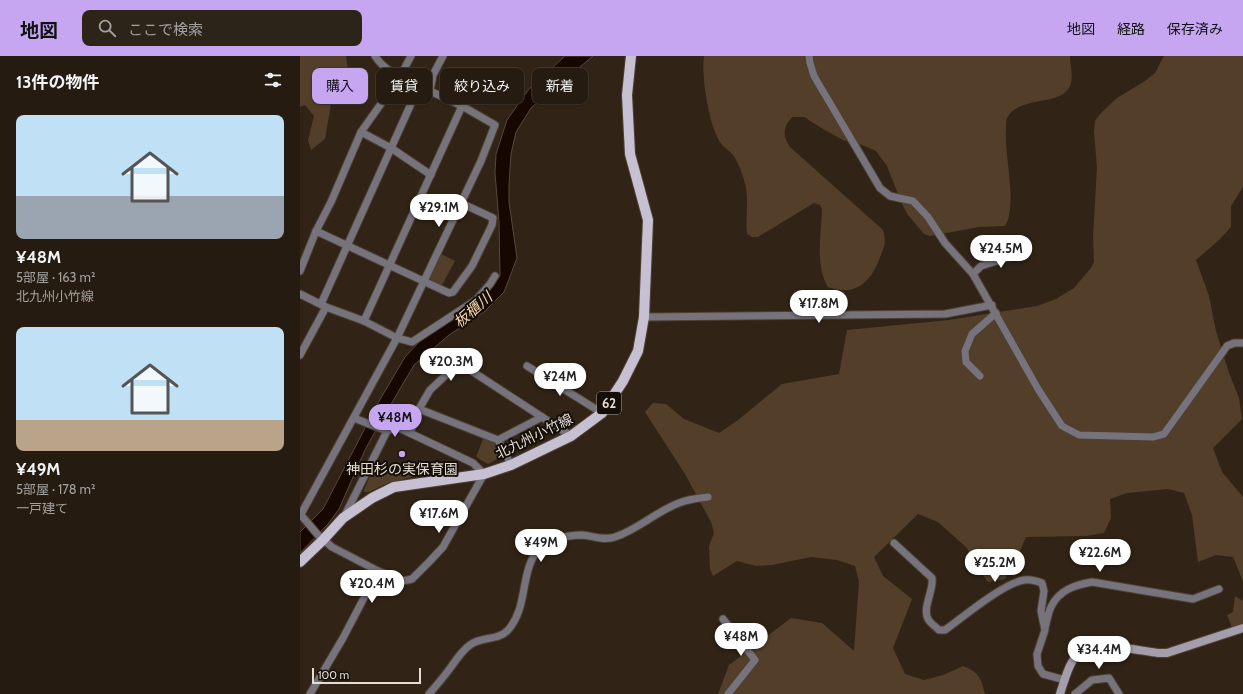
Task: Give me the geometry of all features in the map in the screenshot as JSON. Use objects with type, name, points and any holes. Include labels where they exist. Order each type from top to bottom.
[{"type":"main road","name":"北九州小竹線","points":[[300,562],[320,537],[343,518],[372,498],[394,487],[484,474],[511,465],[571,436],[602,413],[623,381],[638,351],[644,317],[648,220],[630,154],[627,95],[631,56]]},
{"type":"street","points":[[375,56],[378,62],[387,68]]},
{"type":"street","points":[[405,68],[411,56]]},
{"type":"street","points":[[432,80],[433,75],[443,56]]},
{"type":"street","points":[[809,56],[814,76],[880,188],[890,196],[913,201],[928,217],[945,243],[973,274],[992,305],[1038,389],[1062,426],[1079,435],[1153,437],[1164,434],[1227,346],[1234,343],[1243,342]]},
{"type":"street","points":[[354,418],[385,430],[397,427],[472,463],[484,474],[443,547],[430,562],[412,578],[404,581],[378,571],[332,547],[320,537],[301,515],[397,338],[462,203],[495,125],[462,106],[432,92]]},
{"type":"street","points":[[300,271],[316,231],[331,202],[361,132],[381,104]]},
{"type":"street","points":[[300,354],[324,305],[348,246],[411,104]]},
{"type":"street","points":[[364,321],[391,265],[462,106]]},
{"type":"street","points":[[361,132],[391,148],[431,175]]},
{"type":"street","points":[[316,231],[424,280],[449,293],[452,292],[472,266],[492,225],[493,218],[462,203]]},
{"type":"street","points":[[973,274],[981,266],[1021,253]]},
{"type":"street","points":[[300,294],[364,321],[397,338],[412,342],[476,300],[495,276]]},
{"type":"street","points":[[644,317],[945,314],[992,305]]},
{"type":"street","points":[[980,376],[966,362],[965,351],[972,334],[996,313]]},
{"type":"street","points":[[410,433],[419,409],[430,390],[446,374],[461,364],[571,436]]},
{"type":"street","points":[[527,366],[602,413]]},
{"type":"street","points":[[419,409],[498,440],[511,465]]},
{"type":"street","points":[[498,440],[542,417]]},
{"type":"street","points":[[343,518],[385,430],[393,418]]},
{"type":"street","points":[[429,694],[470,644],[477,641],[499,637],[508,630],[517,617],[530,565],[538,550],[549,543],[567,537],[581,535],[600,538],[614,538],[679,502],[708,497]]},
{"type":"street","points":[[894,543],[932,578],[933,583],[926,612],[928,620],[939,630],[945,630],[1002,589],[1024,580],[1035,580],[1042,583],[1044,590],[1041,611],[1045,630]]},
{"type":"street","points":[[310,694],[343,638],[378,571]]},
{"type":"street","points":[[1065,680],[1043,674],[1038,666],[1037,654],[1051,607],[1063,591],[1078,584],[1092,582],[1193,599],[1219,589]]},
{"type":"street","points":[[723,619],[755,660],[728,694]]},
{"type":"street","points":[[1060,694],[1075,658],[1084,648],[1095,645],[1167,653],[1243,628]]},
{"type":"street","points":[[1075,694],[1092,680],[1109,678],[1119,694]]},
{"type":"shaded area","points":[[300,56],[346,56],[348,68],[312,68],[312,104],[331,104],[325,139],[311,150],[308,140],[314,116],[305,105],[300,107]]},
{"type":"shaded area","points":[[704,56],[1070,56],[1072,80],[1067,91],[1060,96],[1021,106],[1013,111],[1007,118],[1006,141],[1011,193],[1009,217],[1005,226],[979,227],[930,236],[924,234],[908,215],[887,166],[876,151],[862,145],[843,140],[804,117],[792,117],[785,128],[786,139],[790,147],[883,230],[885,238],[884,248],[871,275],[860,286],[853,289],[837,290],[828,287],[821,269],[820,239],[822,209],[820,205],[814,203],[758,237],[752,237],[747,234],[746,187],[737,161],[720,142],[712,124],[705,88],[703,65]]},
{"type":"shaded area","points":[[1164,56],[1243,56],[1243,187],[1231,206],[1231,227],[1219,240],[1196,260],[1209,296],[1216,331],[1229,373],[1239,398],[1242,419],[1213,448],[1222,472],[1243,497],[1243,581],[1233,557],[1216,555],[1198,562],[1192,515],[1184,493],[1168,489],[1127,493],[1110,499],[1111,518],[1104,533],[1086,536],[1026,537],[1005,579],[988,582],[975,564],[967,548],[938,522],[918,514],[874,557],[883,576],[912,599],[893,648],[905,674],[924,680],[943,675],[963,666],[976,673],[985,694],[718,694],[729,665],[791,618],[822,623],[854,651],[859,582],[855,566],[837,560],[811,557],[772,565],[756,566],[737,561],[713,576],[710,569],[709,546],[714,533],[711,522],[685,474],[645,412],[653,403],[666,404],[684,419],[719,433],[738,420],[782,384],[839,374],[847,330],[949,320],[1037,306],[1056,299],[1074,288],[1091,268],[1094,262],[1093,237],[1097,168],[1094,131],[1095,121],[1100,114],[1117,98],[1155,73]]},
{"type":"shaded area","points":[[441,254],[455,261],[442,285],[429,279]]},
{"type":"shaded area","points":[[483,439],[494,442],[499,458],[488,464],[476,457]]},
{"type":"shaded area","points":[[376,462],[415,476],[386,484],[369,492],[364,492]]},
{"type":"shaded area","points":[[1235,596],[1243,601],[1243,623],[1232,627],[1227,615],[1233,612]]},
{"type":"water","points":[[565,56],[593,56],[579,68],[552,68]]},
{"type":"water","name":"板櫃川","points":[[532,86],[532,104],[536,104],[531,108],[516,132],[511,154],[509,202],[517,258],[504,292],[484,312],[449,335],[414,365],[365,450],[339,509],[328,524],[300,553],[300,532],[323,509],[378,403],[405,357],[421,340],[477,303],[500,276],[499,222],[495,173],[496,154],[507,120],[518,104],[524,104],[524,96]]},
{"type":"place","name":"神田杉の実保育園","points":[[402,454]]}]
